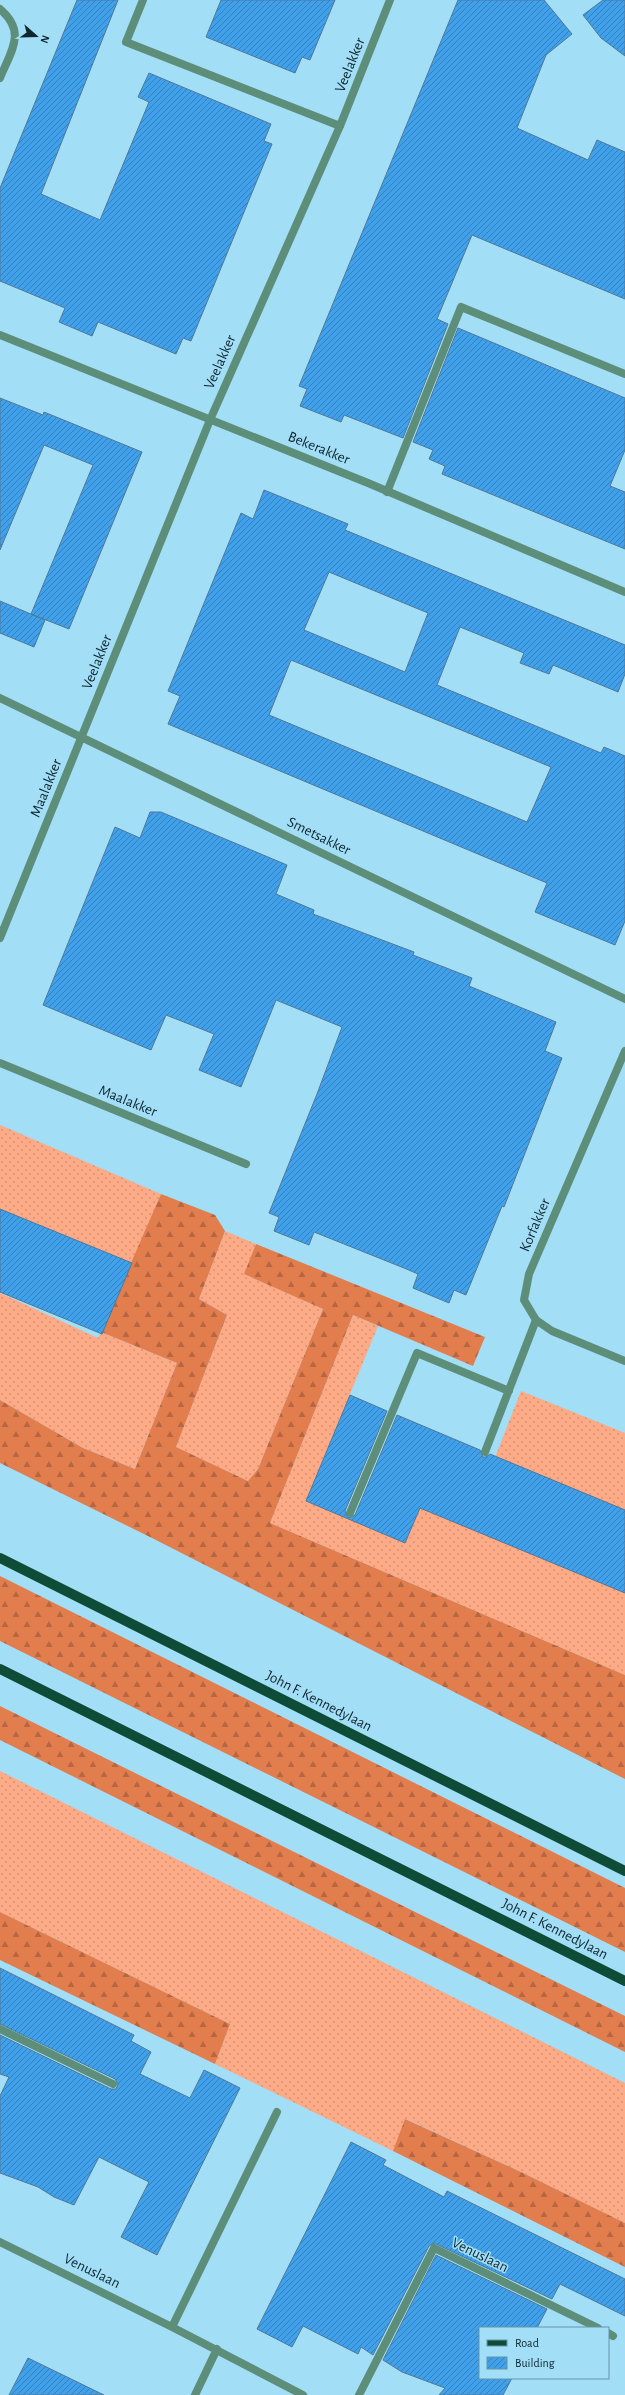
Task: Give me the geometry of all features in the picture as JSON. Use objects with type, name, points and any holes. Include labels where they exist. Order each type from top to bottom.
[{"type":"main road","name":"John F. Kennedylaan","points":[[0,1558],[625,1871]]},
{"type":"main road","name":"John F. Kennedylaan","points":[[0,1669],[625,1981]]},
{"type":"street","points":[[143,0],[126,42],[340,126]]},
{"type":"street","name":"Veelakker","points":[[82,737],[210,420],[340,126],[390,0]]},
{"type":"street","points":[[0,9],[11,18],[17,35],[0,78]]},
{"type":"street","points":[[387,492],[461,307],[625,374]]},
{"type":"street","name":"Bekerakker","points":[[0,335],[387,492],[625,592]]},
{"type":"street","name":"Smetsakker","points":[[0,698],[625,998]]},
{"type":"street","name":"Maalakker","points":[[0,938],[82,737]]},
{"type":"street","name":"Korfakker","points":[[625,1052],[529,1274],[524,1300],[536,1320],[552,1331],[625,1361]]},
{"type":"street","name":"Maalakker","points":[[0,1064],[246,1164]]},
{"type":"street","points":[[485,1452],[536,1320]]},
{"type":"street","points":[[350,1513],[417,1353],[509,1391]]},
{"type":"street","points":[[0,2029],[112,2084]]},
{"type":"street","points":[[172,2326],[277,2112]]},
{"type":"street","name":"Venuslaan","points":[[0,2242],[172,2326],[303,2395]]},
{"type":"street","name":"Venuslaan","points":[[359,2395],[434,2248],[596,2327]]},
{"type":"street","points":[[195,2395],[217,2350]]},
{"type":"shaded area","points":[[0,1125],[161,1194],[132,1263],[0,1209]]},
{"type":"shaded area","points":[[225,1231],[256,1244],[245,1274],[323,1309],[258,1469],[248,1481],[176,1447],[227,1315],[199,1299]]},
{"type":"shaded area","points":[[0,1293],[98,1338],[101,1332],[177,1363],[135,1469],[83,1448],[0,1400]]},
{"type":"shaded area","points":[[353,1315],[378,1326],[306,1501],[405,1543],[420,1508],[625,1593],[625,1675],[270,1523]]},
{"type":"shaded area","points":[[521,1391],[625,1433],[625,1511],[494,1460]]},
{"type":"shaded area","points":[[0,1771],[625,2083],[625,2223],[521,2172],[406,2119],[393,2151],[215,2064],[230,2024],[0,1912]]},
{"type":"green space","points":[[161,1194],[215,1215],[225,1231],[199,1299],[227,1315],[176,1447],[248,1481],[258,1469],[323,1309],[244,1274],[256,1244],[485,1337],[473,1366],[353,1315],[270,1523],[625,1675],[625,1779],[154,1539],[0,1463],[0,1400],[83,1448],[135,1469],[177,1363],[101,1332]]},
{"type":"green space","points":[[0,1576],[625,1888],[625,1952],[0,1641]]},
{"type":"green space","points":[[0,1706],[625,2016],[625,2052],[0,1740]]},
{"type":"green space","points":[[0,1912],[230,2024],[215,2064],[0,1960]]},
{"type":"green space","points":[[405,2119],[521,2172],[625,2223],[625,2267],[393,2151]]},
{"type":"building","points":[[77,0],[118,0],[41,194],[100,220],[149,102],[138,97],[149,73],[271,124],[264,141],[272,144],[191,341],[183,338],[176,354],[98,322],[92,336],[59,322],[65,308],[0,281],[0,188]]},
{"type":"building","points":[[221,0],[335,0],[310,60],[302,57],[295,73],[206,37]]},
{"type":"building","points":[[458,0],[544,0],[572,34],[546,55],[517,128],[588,160],[597,140],[625,152],[625,299],[472,235],[437,319],[448,324],[403,438],[344,415],[341,422],[300,406],[307,389],[299,386]]},
{"type":"building","points":[[603,0],[625,0],[625,56],[601,38],[583,15]]},
{"type":"building","points":[[458,328],[625,398],[625,450],[610,486],[625,492],[625,549],[442,474],[445,466],[429,459],[433,450],[413,442]]},
{"type":"building","points":[[0,398],[43,415],[44,412],[142,452],[69,629],[31,614],[93,465],[44,445],[0,550]]},
{"type":"building","points":[[264,490],[348,524],[345,530],[625,645],[625,674],[618,692],[553,665],[549,674],[520,663],[524,653],[460,627],[437,685],[601,753],[604,747],[625,756],[625,921],[615,945],[535,912],[547,883],[168,724],[180,696],[168,691],[241,513],[253,519]],"holes":[[[329,572],[428,613],[405,672],[304,630]],[[291,660],[551,767],[527,822],[269,715]]]},
{"type":"building","points":[[0,601],[45,620],[34,647],[0,633]]},
{"type":"building","points":[[150,812],[161,812],[287,865],[276,894],[314,910],[313,914],[414,952],[413,955],[472,978],[469,986],[556,1022],[545,1051],[562,1058],[504,1207],[502,1206],[466,1295],[454,1290],[449,1303],[413,1288],[418,1274],[404,1268],[314,1232],[309,1245],[274,1231],[279,1217],[269,1213],[317,1094],[342,1027],[276,1000],[241,1087],[199,1070],[214,1034],[166,1015],[151,1050],[43,1005],[115,827],[140,838]]},
{"type":"building","points":[[0,1209],[132,1263],[102,1334],[0,1292]]},
{"type":"building","points":[[350,1395],[387,1411],[345,1511],[348,1518],[355,1515],[397,1415],[480,1450],[483,1457],[490,1454],[625,1510],[625,1593],[420,1508],[405,1543],[306,1501]]},
{"type":"building","points":[[0,1968],[134,2035],[131,2041],[151,2052],[140,2074],[190,2098],[204,2070],[240,2088],[157,2255],[121,2237],[149,2182],[99,2157],[74,2205],[54,2197],[38,2187],[0,2173],[0,2096],[9,2077],[0,2074],[0,2035],[111,2089],[116,2089],[118,2084],[115,2079],[0,2024]]},
{"type":"building","points":[[351,2142],[386,2160],[383,2165],[444,2197],[447,2191],[625,2279],[625,2316],[560,2284],[552,2299],[434,2243],[429,2246],[373,2355],[361,2347],[358,2354],[303,2326],[292,2347],[257,2329]]},
{"type":"building","points":[[436,2255],[547,2309],[538,2327],[479,2327],[479,2379],[511,2379],[503,2395],[439,2395],[445,2388],[402,2372],[383,2360]]},
{"type":"building","points":[[28,2358],[104,2395],[9,2395]]}]
